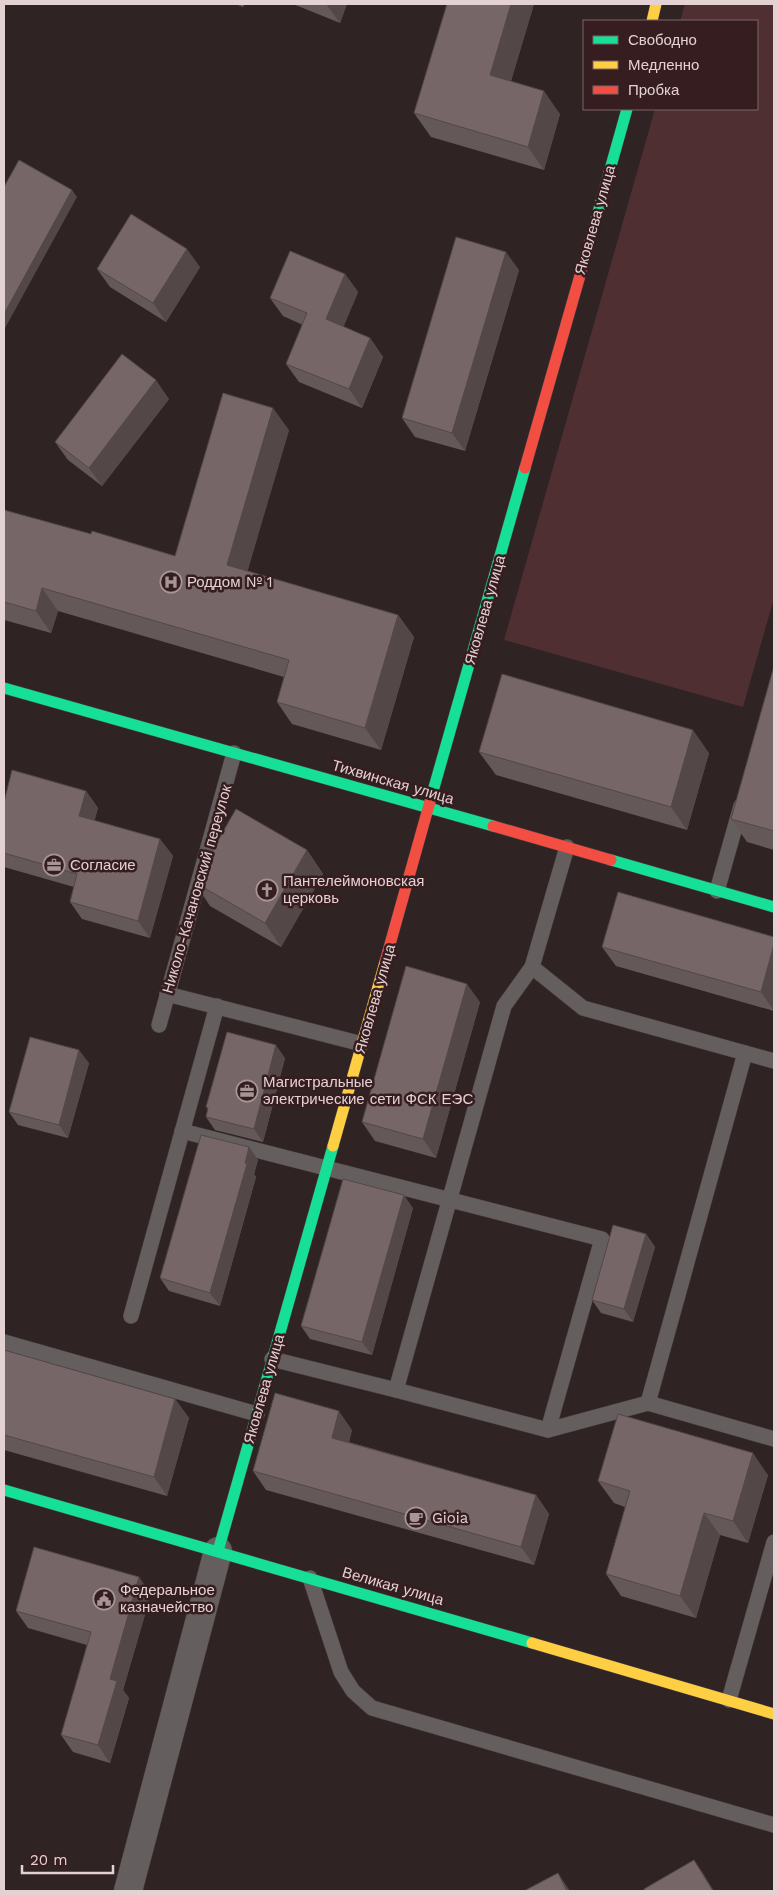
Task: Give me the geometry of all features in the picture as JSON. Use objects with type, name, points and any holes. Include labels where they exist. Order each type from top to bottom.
[{"type":"street","points":[[652,20],[656,4]]},
{"type":"street","name":"Яковлева улица","points":[[128,1891],[218,1551],[627,110]]},
{"type":"street","name":"Тихвинская улица","points":[[4,688],[774,907]]},
{"type":"street","name":"Великая улица","points":[[4,1490],[774,1714]]},
{"type":"lane","name":"Николо-Качановский переулок","points":[[159,1025],[234,753]]},
{"type":"lane","points":[[717,891],[746,790]]},
{"type":"lane","points":[[396,1390],[448,1199],[504,1006],[532,967],[567,847]]},
{"type":"lane","points":[[532,967],[583,1008],[774,1061]]},
{"type":"lane","points":[[167,994],[362,1044]]},
{"type":"lane","points":[[131,1316],[217,1006]]},
{"type":"lane","points":[[648,1403],[745,1053]]},
{"type":"lane","points":[[182,1131],[602,1239],[548,1430]]},
{"type":"lane","points":[[4,1342],[257,1414]]},
{"type":"lane","points":[[272,1359],[548,1430],[648,1403],[774,1439]]},
{"type":"lane","points":[[729,1700],[774,1542]]},
{"type":"lane","points":[[310,1578],[341,1672],[353,1692],[372,1708],[774,1825]]},
{"type":"shaded area","points":[[685,4],[774,4],[774,598],[743,707],[504,640],[655,110],[758,110],[758,20],[680,20]]},
{"type":"building","points":[[447,4],[511,4],[490,75],[544,91],[528,147],[414,113]]},
{"type":"building","points":[[19,160],[72,190],[4,314],[4,187]]},
{"type":"building","points":[[131,214],[187,249],[153,303],[97,269]]},
{"type":"building","points":[[456,237],[506,252],[452,433],[402,418]]},
{"type":"building","points":[[290,251],[345,274],[326,319],[370,338],[349,389],[286,364],[307,313],[270,298]]},
{"type":"building","points":[[122,354],[156,380],[89,468],[55,442]]},
{"type":"building","name":"Роддом № 1","points":[[223,393],[273,408],[227,565],[398,615],[365,728],[277,702],[289,660],[42,588],[36,611],[4,602],[4,510],[91,534],[92,531],[175,556]]},
{"type":"building","points":[[774,666],[774,831],[731,819]]},
{"type":"building","points":[[502,674],[693,730],[671,807],[479,752]]},
{"type":"building","points":[[12,770],[86,791],[79,816],[160,839],[138,921],[70,902],[77,874],[4,853],[4,802]]},
{"type":"building","points":[[236,809],[307,850],[265,923],[194,882]]},
{"type":"building","points":[[618,892],[774,937],[774,944],[761,992],[602,947]]},
{"type":"building","points":[[406,966],[467,984],[423,1139],[362,1122]]},
{"type":"building","points":[[227,1032],[276,1045],[254,1129],[206,1117],[208,1108],[206,1107]]},
{"type":"building","points":[[30,1037],[79,1050],[59,1125],[9,1112]]},
{"type":"building","points":[[201,1135],[249,1147],[245,1163],[247,1164],[210,1293],[160,1278]]},
{"type":"building","points":[[343,1179],[404,1195],[362,1342],[301,1326]]},
{"type":"building","points":[[613,1225],[646,1234],[624,1309],[592,1300]]},
{"type":"building","points":[[4,1350],[175,1399],[154,1477],[4,1435]]},
{"type":"building","points":[[275,1393],[339,1411],[332,1438],[536,1495],[521,1547],[253,1471]]},
{"type":"building","points":[[618,1414],[753,1453],[733,1521],[704,1513],[680,1596],[606,1574],[630,1491],[598,1481]]},
{"type":"building","points":[[34,1547],[139,1577],[110,1679],[117,1681],[98,1745],[61,1735],[91,1632],[16,1611]]},
{"type":"building","points":[[694,1860],[713,1891],[645,1891],[644,1889]]},
{"type":"building","points":[[558,1873],[567,1891],[524,1891]]},
{"type":"traffic: fast","points":[[591,237],[627,110]]},
{"type":"traffic: fast","points":[[431,798],[525,468]]},
{"type":"traffic: fast","points":[[4,688],[493,826]]},
{"type":"traffic: fast","points":[[611,860],[774,907]]},
{"type":"traffic: fast","points":[[218,1551],[333,1146]]},
{"type":"traffic: fast","points":[[4,1490],[532,1643]]},
{"type":"traffic: slow","points":[[652,20],[656,4]]},
{"type":"traffic: slow","points":[[333,1146],[385,962]]},
{"type":"traffic: slow","points":[[532,1643],[774,1714]]},
{"type":"traffic: jam","points":[[525,468],[591,237]]},
{"type":"traffic: jam","points":[[385,962],[431,798]]},
{"type":"traffic: jam","points":[[493,826],[611,860]]},
{"type":"place","name":"Роддом № 1","points":[[171,582]]},
{"type":"place","name":"Согласие","points":[[54,865]]},
{"type":"place","name":"Пантелеймоновская церковь","points":[[267,890]]},
{"type":"place","name":"Магистральные электрические сети ФСК ЕЭС","points":[[247,1091]]},
{"type":"place","name":"Gioia","points":[[416,1518]]},
{"type":"place","name":"Федеральное казначейство","points":[[104,1599]]}]
